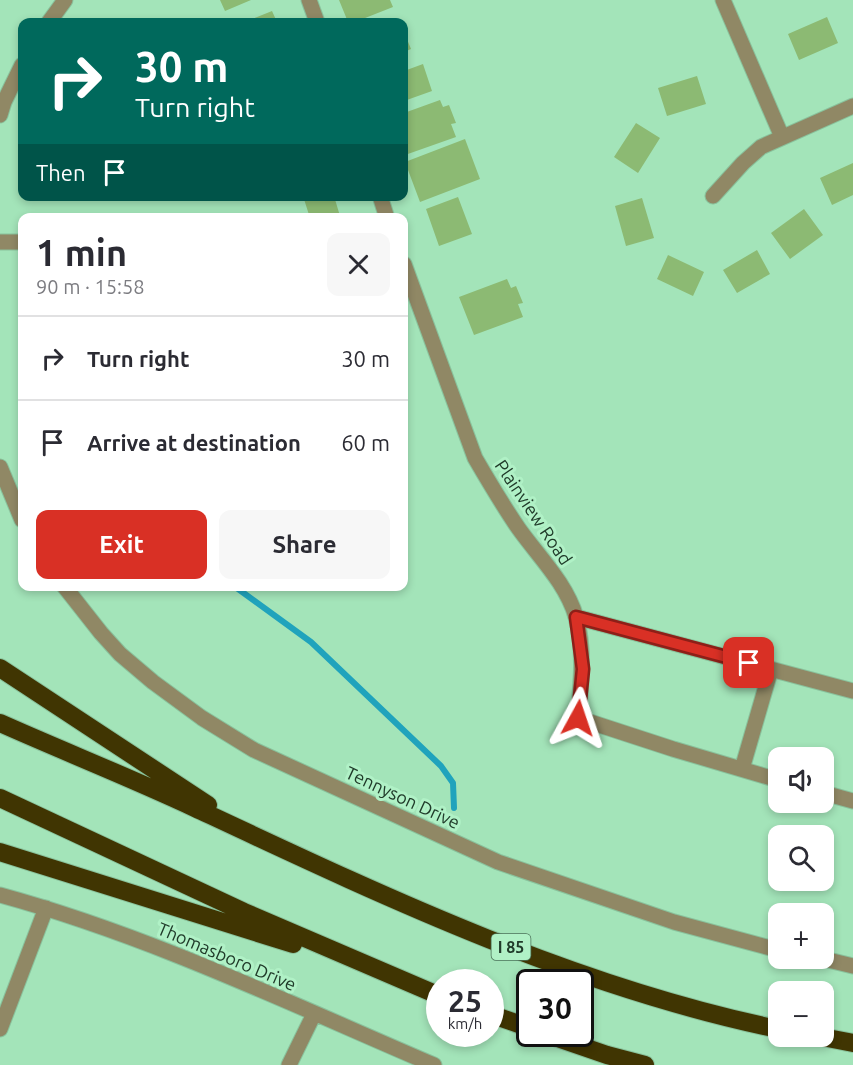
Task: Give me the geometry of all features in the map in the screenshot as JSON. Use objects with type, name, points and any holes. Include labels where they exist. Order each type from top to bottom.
[{"type":"highway","points":[[0,668],[254,836]]},
{"type":"highway","name":"I 85","points":[[0,723],[398,902],[623,988],[768,1026]]},
{"type":"highway","points":[[0,798],[244,912],[426,990]]},
{"type":"highway","points":[[0,852],[369,967]]},
{"type":"highway","points":[[834,1039],[853,1043]]},
{"type":"highway","points":[[586,1047],[645,1065]]},
{"type":"street","points":[[52,18],[65,0]]},
{"type":"street","points":[[309,0],[316,18]]},
{"type":"street","points":[[723,0],[782,137]]},
{"type":"street","points":[[0,115],[18,73]]},
{"type":"street","points":[[713,196],[762,147],[853,106]]},
{"type":"street","points":[[0,242],[18,242]]},
{"type":"street","name":"Plainview Road","points":[[408,275],[475,458],[513,520],[564,589],[576,617],[583,669],[578,718],[742,769]]},
{"type":"street","points":[[0,467],[18,510]]},
{"type":"street","name":"Tennyson Drive","points":[[68,591],[100,633],[153,682],[202,718],[254,750],[498,862],[674,922],[768,947]]},
{"type":"street","points":[[576,617],[853,690]]},
{"type":"street","points":[[768,777],[742,769],[771,669]]},
{"type":"street","points":[[834,796],[853,801]]},
{"type":"street","name":"Thomasboro Drive","points":[[0,895],[46,908],[183,958],[434,1065]]},
{"type":"street","points":[[0,1029],[46,908]]},
{"type":"street","points":[[834,961],[853,966]]},
{"type":"street","points":[[289,1065],[314,1014]]},
{"type":"building","points":[[220,0],[251,0],[225,11]]},
{"type":"building","points":[[339,0],[390,0],[393,7],[365,18],[346,18]]},
{"type":"building","points":[[272,11],[275,18],[255,18]]},
{"type":"building","points":[[827,17],[838,43],[799,60],[788,34]]},
{"type":"building","points":[[423,64],[432,91],[408,100],[408,70]]},
{"type":"building","points":[[697,76],[706,104],[667,116],[658,88]]},
{"type":"building","points":[[440,100],[443,107],[449,105],[456,123],[451,124],[456,137],[408,154],[408,112]]},
{"type":"building","points":[[636,123],[660,138],[638,173],[614,157]]},
{"type":"building","points":[[465,139],[480,179],[420,202],[408,170],[408,161]]},
{"type":"building","points":[[853,163],[853,195],[832,205],[820,178]]},
{"type":"building","points":[[458,197],[472,234],[439,246],[426,209]]},
{"type":"building","points":[[642,198],[654,238],[626,246],[615,206]]},
{"type":"building","points":[[305,201],[336,201],[339,213],[308,213]]},
{"type":"building","points":[[804,209],[823,235],[790,259],[771,233]]},
{"type":"building","points":[[757,250],[770,274],[737,293],[723,270]]},
{"type":"building","points":[[668,255],[704,272],[693,296],[657,279]]},
{"type":"building","points":[[507,279],[511,288],[516,286],[523,303],[518,304],[523,317],[474,335],[459,297]]},
{"type":"waterway","points":[[241,591],[311,642],[441,766],[453,783],[454,808]]},
{"type":"route","points":[[578,718],[583,669],[576,617],[749,663]]}]
